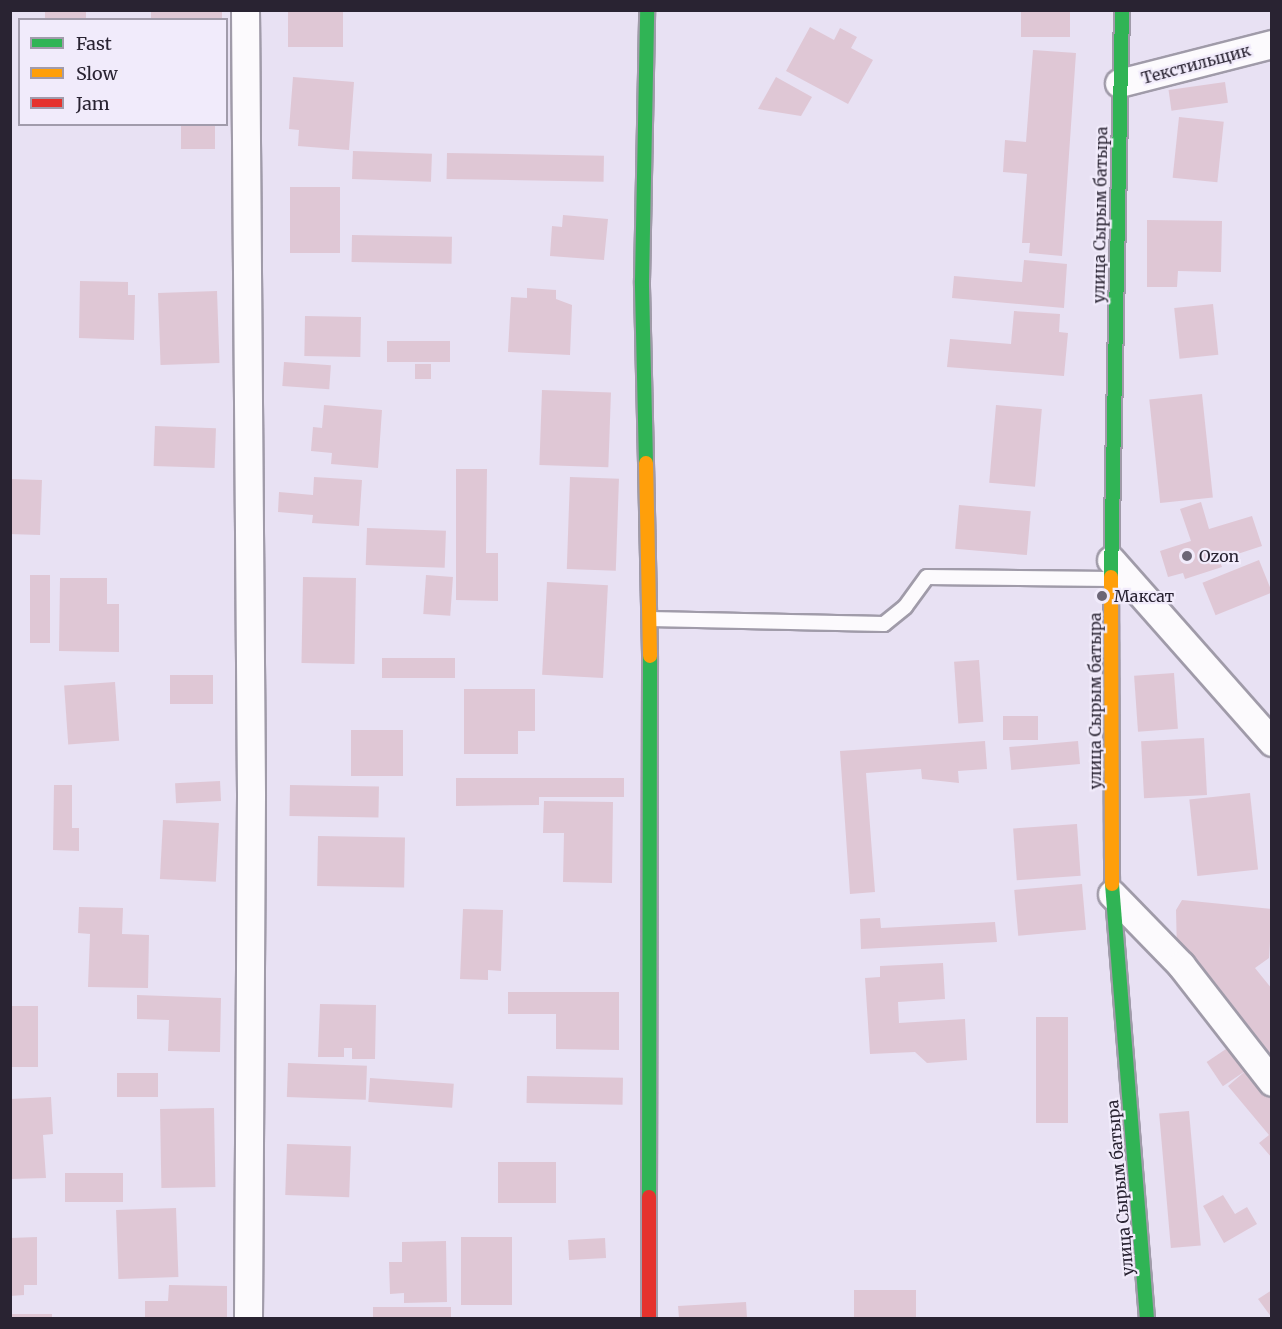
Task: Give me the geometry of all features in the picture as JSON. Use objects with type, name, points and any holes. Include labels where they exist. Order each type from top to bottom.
[{"type":"street","points":[[245,10],[251,796],[248,1318]]},
{"type":"street","points":[[647,10],[642,281],[650,619],[649,1318]]},
{"type":"street","name":"улица Сырым батыра","points":[[1122,10],[1111,570],[1112,894],[1147,1318]]},
{"type":"street","name":"Текстильщик","points":[[1119,83],[1272,44]]},
{"type":"street","points":[[1111,570],[1262,721],[1272,742]]},
{"type":"street","points":[[1112,894],[1181,965],[1272,1082]]},
{"type":"lane","points":[[650,619],[884,624],[905,607],[927,577],[1111,570]]},
{"type":"building","points":[[45,10],[86,10],[86,18],[45,18]]},
{"type":"building","points":[[151,10],[222,10],[222,18],[151,18]]},
{"type":"building","points":[[288,10],[343,10],[343,47],[288,47]]},
{"type":"building","points":[[1021,10],[1070,10],[1070,37],[1021,37]]},
{"type":"building","points":[[810,27],[834,40],[840,28],[857,37],[851,48],[873,60],[848,104],[786,71]]},
{"type":"building","points":[[1033,50],[1076,53],[1062,256],[1029,253],[1030,243],[1022,243],[1027,174],[1003,172],[1005,140],[1026,142]]},
{"type":"building","points":[[293,77],[354,82],[349,150],[298,146],[299,130],[289,129]]},
{"type":"building","points":[[776,77],[812,97],[801,116],[758,109]]},
{"type":"building","points":[[1225,82],[1228,103],[1171,111],[1169,90]]},
{"type":"building","points":[[1179,117],[1224,122],[1217,182],[1173,178]]},
{"type":"building","points":[[181,126],[215,126],[215,149],[181,149]]},
{"type":"building","points":[[353,151],[432,154],[431,182],[352,179]]},
{"type":"building","points":[[447,153],[604,156],[604,182],[447,179]]},
{"type":"building","points":[[290,187],[340,187],[340,253],[290,253]]},
{"type":"building","points":[[563,215],[608,219],[604,260],[550,256],[552,226],[562,227]]},
{"type":"building","points":[[1147,220],[1222,221],[1221,272],[1178,271],[1177,287],[1147,287]]},
{"type":"building","points":[[352,235],[452,237],[452,264],[352,262]]},
{"type":"building","points":[[1024,260],[1067,264],[1064,308],[952,298],[954,276],[1022,282]]},
{"type":"building","points":[[80,281],[128,282],[128,295],[135,295],[134,340],[79,338]]},
{"type":"building","points":[[527,288],[556,290],[556,299],[572,305],[570,355],[508,352],[511,297],[527,298]]},
{"type":"building","points":[[217,291],[220,363],[161,365],[158,293]]},
{"type":"building","points":[[1213,304],[1218,355],[1180,359],[1174,308]]},
{"type":"building","points":[[1014,311],[1060,314],[1059,332],[1068,333],[1064,376],[947,367],[950,339],[1011,344]]},
{"type":"building","points":[[305,316],[361,317],[360,357],[304,356]]},
{"type":"building","points":[[387,341],[450,341],[450,362],[387,362]]},
{"type":"building","points":[[284,362],[331,365],[329,389],[282,386]]},
{"type":"building","points":[[415,364],[431,364],[431,379],[415,379]]},
{"type":"building","points":[[542,390],[611,392],[608,467],[539,465]]},
{"type":"building","points":[[1202,394],[1213,497],[1160,503],[1149,400]]},
{"type":"building","points":[[324,405],[382,410],[378,468],[331,464],[332,453],[311,451],[313,427],[322,428]]},
{"type":"building","points":[[996,405],[1042,409],[1035,487],[989,483]]},
{"type":"building","points":[[155,426],[216,428],[215,468],[154,466]]},
{"type":"building","points":[[456,469],[487,469],[486,553],[498,553],[498,601],[456,600]]},
{"type":"building","points":[[314,477],[362,480],[359,526],[312,523],[313,515],[278,512],[279,492],[313,495]]},
{"type":"building","points":[[570,477],[619,479],[616,571],[567,569]]},
{"type":"building","points":[[10,479],[42,480],[40,535],[10,534]]},
{"type":"building","points":[[1201,502],[1209,529],[1252,516],[1262,546],[1219,560],[1222,567],[1185,579],[1183,573],[1168,577],[1160,551],[1191,541],[1180,509]]},
{"type":"building","points":[[959,505],[1031,511],[1027,555],[955,549]]},
{"type":"building","points":[[367,528],[446,531],[445,568],[366,565]]},
{"type":"building","points":[[1259,560],[1272,592],[1216,615],[1202,583]]},
{"type":"building","points":[[30,575],[50,575],[50,643],[30,643]]},
{"type":"building","points":[[426,575],[453,577],[450,616],[423,614]]},
{"type":"building","points":[[303,577],[356,578],[354,664],[301,663]]},
{"type":"building","points":[[60,578],[107,578],[107,604],[119,604],[119,652],[59,651]]},
{"type":"building","points":[[547,582],[608,585],[603,678],[542,675]]},
{"type":"building","points":[[382,658],[455,658],[455,678],[382,678]]},
{"type":"building","points":[[979,660],[983,722],[958,724],[954,662]]},
{"type":"building","points":[[1174,673],[1178,729],[1138,732],[1134,676]]},
{"type":"building","points":[[170,675],[213,675],[213,704],[170,704]]},
{"type":"building","points":[[115,682],[119,741],[68,744],[64,686]]},
{"type":"building","points":[[464,689],[535,689],[535,731],[518,731],[518,754],[464,754]]},
{"type":"building","points":[[1003,716],[1038,716],[1038,740],[1003,740]]},
{"type":"building","points":[[351,730],[403,730],[403,776],[351,776]]},
{"type":"building","points":[[1204,738],[1207,795],[1144,798],[1141,741]]},
{"type":"building","points":[[985,741],[987,769],[958,771],[959,783],[922,779],[921,769],[866,773],[875,892],[850,894],[840,751]]},
{"type":"building","points":[[1078,741],[1080,764],[1011,770],[1009,747]]},
{"type":"building","points":[[456,778],[624,778],[624,797],[539,797],[539,805],[456,806]]},
{"type":"building","points":[[220,781],[221,801],[176,803],[175,783]]},
{"type":"building","points":[[54,785],[72,785],[72,828],[79,828],[79,851],[53,850]]},
{"type":"building","points":[[290,785],[379,787],[378,818],[289,816]]},
{"type":"building","points":[[1250,793],[1258,870],[1197,876],[1189,799]]},
{"type":"building","points":[[544,801],[613,802],[612,883],[563,882],[564,833],[543,833]]},
{"type":"building","points":[[163,820],[219,823],[216,882],[160,879]]},
{"type":"building","points":[[1077,824],[1081,876],[1017,880],[1013,828]]},
{"type":"building","points":[[318,836],[405,838],[404,888],[317,886]]},
{"type":"building","points":[[1082,884],[1086,930],[1018,936],[1014,890]]},
{"type":"building","points":[[1182,900],[1272,909],[1269,958],[1255,968],[1272,989],[1272,1063],[1198,962],[1177,953],[1176,910]]},
{"type":"building","points":[[79,907],[123,908],[122,934],[149,935],[148,988],[88,987],[90,934],[78,933]]},
{"type":"building","points":[[463,909],[503,910],[501,971],[488,970],[488,980],[460,979]]},
{"type":"building","points":[[880,918],[881,928],[995,922],[997,942],[861,949],[860,919]]},
{"type":"building","points":[[943,963],[945,999],[898,1002],[899,1023],[965,1019],[967,1060],[927,1063],[915,1052],[870,1054],[865,978],[880,977],[880,966]]},
{"type":"building","points":[[508,992],[619,992],[619,1050],[556,1049],[556,1014],[508,1014]]},
{"type":"building","points":[[137,995],[221,998],[220,1052],[168,1051],[169,1020],[137,1019]]},
{"type":"building","points":[[320,1004],[376,1005],[375,1059],[352,1059],[352,1048],[344,1048],[344,1057],[318,1057]]},
{"type":"building","points":[[10,1006],[38,1006],[38,1067],[10,1067]]},
{"type":"building","points":[[1036,1017],[1068,1017],[1068,1123],[1036,1123]]},
{"type":"building","points":[[1229,1047],[1245,1071],[1223,1086],[1207,1062]]},
{"type":"building","points":[[288,1063],[367,1066],[366,1100],[287,1097]]},
{"type":"building","points":[[1250,1067],[1272,1093],[1272,1158],[1259,1143],[1269,1135],[1228,1086]]},
{"type":"building","points":[[117,1073],[158,1073],[158,1097],[117,1097]]},
{"type":"building","points":[[527,1076],[623,1078],[623,1105],[527,1103]]},
{"type":"building","points":[[370,1078],[454,1084],[452,1108],[368,1102]]},
{"type":"building","points":[[51,1097],[53,1134],[43,1135],[46,1178],[10,1179],[10,1099]]},
{"type":"building","points":[[214,1108],[215,1187],[161,1188],[160,1109]]},
{"type":"building","points":[[1189,1111],[1201,1245],[1171,1248],[1159,1114]]},
{"type":"building","points":[[287,1144],[351,1146],[349,1197],[285,1195]]},
{"type":"building","points":[[498,1162],[556,1162],[556,1203],[498,1203]]},
{"type":"building","points":[[65,1173],[123,1173],[123,1202],[65,1202]]},
{"type":"building","points":[[1223,1195],[1235,1214],[1247,1207],[1257,1224],[1224,1243],[1203,1206]]},
{"type":"building","points":[[176,1208],[178,1277],[118,1279],[116,1210]]},
{"type":"building","points":[[37,1237],[37,1285],[24,1285],[24,1295],[10,1296],[10,1238]]},
{"type":"building","points":[[461,1237],[512,1237],[512,1305],[461,1305]]},
{"type":"building","points":[[605,1238],[606,1258],[569,1260],[568,1240]]},
{"type":"building","points":[[446,1241],[447,1302],[404,1303],[404,1293],[390,1294],[389,1262],[402,1262],[402,1242]]},
{"type":"building","points":[[169,1285],[227,1286],[227,1318],[145,1318],[145,1301],[168,1301]]},
{"type":"building","points":[[854,1290],[916,1290],[916,1318],[854,1318]]},
{"type":"building","points":[[1272,1290],[1272,1318],[1258,1299]]},
{"type":"building","points":[[746,1302],[747,1318],[679,1318],[678,1306]]},
{"type":"building","points":[[373,1307],[451,1307],[451,1318],[373,1318]]},
{"type":"building","points":[[10,1314],[52,1314],[52,1318],[10,1318]]},
{"type":"traffic: fast","points":[[646,463],[642,281],[647,10]]},
{"type":"traffic: fast","points":[[1111,577],[1122,10]]},
{"type":"traffic: fast","points":[[649,1197],[650,656]]},
{"type":"traffic: fast","points":[[1112,884],[1147,1318]]},
{"type":"traffic: slow","points":[[646,463],[650,656]]},
{"type":"traffic: slow","points":[[1111,577],[1112,884]]},
{"type":"traffic: jam","points":[[649,1197],[649,1318]]},
{"type":"place","name":"Ozon","points":[[1187,556]]},
{"type":"place","name":"Максат","points":[[1102,596]]}]
